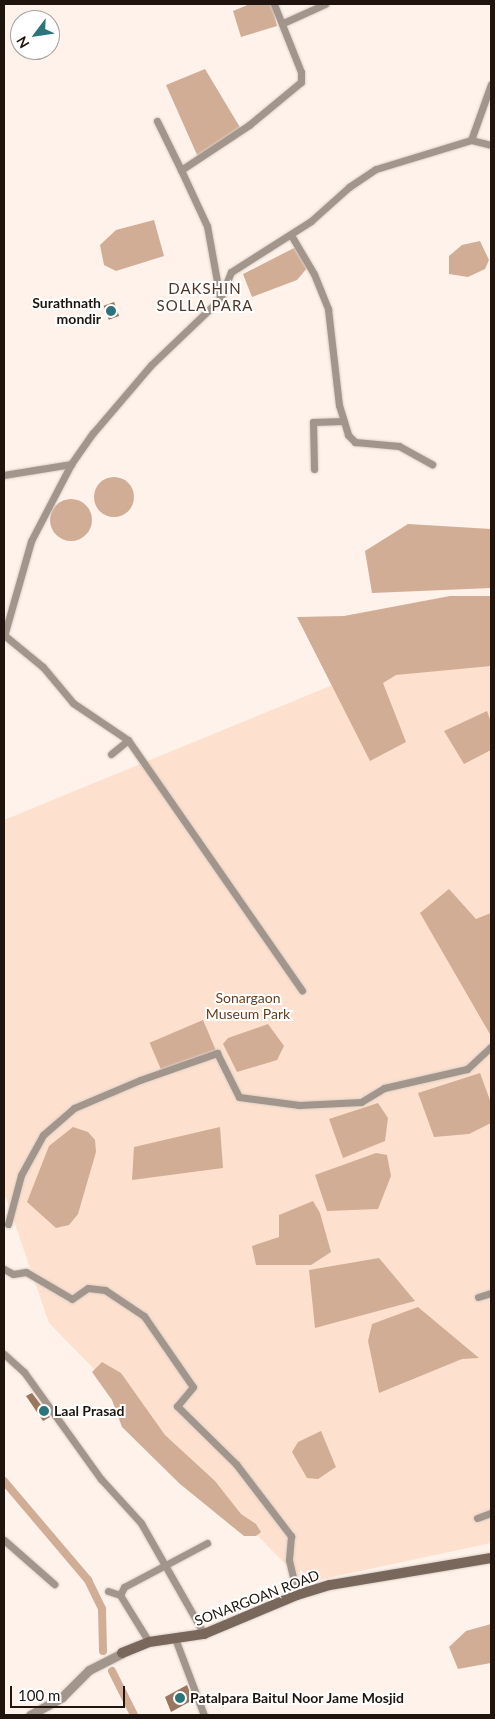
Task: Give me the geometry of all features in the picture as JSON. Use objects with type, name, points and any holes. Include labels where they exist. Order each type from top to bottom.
[{"type":"main road","name":"SONARGOAN ROAD","points":[[122,1653],[149,1642],[176,1641],[204,1634],[297,1595],[330,1585],[491,1558]]},
{"type":"street","points":[[181,170],[249,125],[301,82],[301,72],[274,4]]},
{"type":"street","points":[[282,23],[325,4]]},
{"type":"street","points":[[471,140],[491,84]]},
{"type":"street","points":[[157,121],[207,226],[220,299]]},
{"type":"street","points":[[302,990],[128,740],[72,702],[43,667],[4,635],[31,541],[71,464],[93,433],[151,365],[220,299],[238,266],[291,235],[376,170],[471,140],[491,145]]},
{"type":"street","points":[[291,235],[314,274],[328,309],[343,421],[355,442],[399,446],[432,464]]},
{"type":"street","points":[[314,469],[313,422],[343,421]]},
{"type":"street","points":[[4,476],[71,464]]},
{"type":"street","points":[[111,754],[128,740]]},
{"type":"street","points":[[8,1224],[20,1175],[43,1135],[74,1108],[140,1080],[217,1053],[239,1096],[299,1105],[361,1102],[384,1088],[468,1069],[491,1047]]},
{"type":"street","points":[[4,1269],[13,1274],[26,1272],[72,1299],[88,1288],[100,1289],[144,1316],[193,1387],[177,1406],[236,1464],[291,1536],[289,1560],[297,1595]]},
{"type":"street","points":[[478,1297],[491,1293]]},
{"type":"street","points":[[4,1354],[24,1372],[101,1479],[141,1523],[204,1634]]},
{"type":"street","points":[[477,1518],[491,1513]]},
{"type":"street","points":[[4,1540],[54,1584]]},
{"type":"street","points":[[120,1595],[124,1587],[207,1543]]},
{"type":"street","points":[[108,1592],[120,1595],[149,1642]]},
{"type":"street","points":[[176,1641],[204,1715]]},
{"type":"street","points":[[30,1715],[62,1697],[90,1670],[122,1653]]},
{"type":"green space","name":"Sonargaon Museum Park","points":[[491,620],[491,1543],[304,1583],[49,1323],[4,1192],[4,820]]},
{"type":"shaded area","points":[[250,4],[272,4],[277,26],[241,37],[233,11]]},
{"type":"shaded area","points":[[205,69],[241,129],[198,157],[166,85]]},
{"type":"shaded area","points":[[154,220],[164,256],[116,271],[104,265],[100,245],[116,230]]},
{"type":"shaded area","points":[[480,241],[489,260],[485,269],[468,277],[449,274],[449,256],[462,245]]},
{"type":"shaded area","points":[[296,247],[308,267],[297,280],[252,297],[243,274]]},
{"type":"shaded area","points":[[114,477],[128,483],[134,497],[128,511],[114,517],[100,511],[94,497],[100,483]]},
{"type":"shaded area","points":[[71,499],[86,505],[92,520],[86,535],[71,541],[56,535],[50,520],[56,505]]},
{"type":"shaded area","points":[[408,524],[491,529],[491,588],[372,593],[365,551]]},
{"type":"shaded area","points":[[450,596],[491,596],[491,666],[396,675],[383,683],[406,742],[370,761],[297,617],[344,616]]},
{"type":"shaded area","points":[[487,711],[491,722],[491,750],[464,764],[444,731]]},
{"type":"shaded area","points":[[449,889],[476,919],[491,913],[491,1036],[420,913]]},
{"type":"shaded area","points":[[203,1020],[216,1051],[163,1074],[150,1043]]},
{"type":"shaded area","points":[[268,1024],[284,1046],[277,1060],[237,1072],[223,1044],[228,1038]]},
{"type":"shaded area","points":[[480,1073],[491,1103],[491,1123],[469,1134],[434,1137],[418,1093]]},
{"type":"shaded area","points":[[378,1103],[388,1118],[385,1141],[343,1158],[329,1119]]},
{"type":"shaded area","points":[[73,1127],[88,1132],[95,1140],[96,1152],[78,1214],[69,1225],[56,1228],[27,1202],[49,1146]]},
{"type":"shaded area","points":[[220,1127],[223,1168],[132,1180],[134,1147]]},
{"type":"shaded area","points":[[376,1153],[387,1155],[391,1176],[378,1209],[327,1211],[315,1175]]},
{"type":"shaded area","points":[[313,1201],[320,1213],[331,1252],[311,1265],[256,1265],[252,1246],[279,1237],[279,1215]]},
{"type":"shaded area","points":[[379,1258],[415,1301],[315,1328],[309,1270]]},
{"type":"shaded area","points":[[418,1307],[479,1358],[462,1359],[379,1393],[368,1341],[372,1324]]},
{"type":"shaded area","points":[[102,1362],[121,1373],[165,1435],[215,1481],[241,1514],[256,1524],[261,1532],[256,1536],[244,1536],[180,1484],[122,1427],[112,1400],[92,1372]]},
{"type":"shaded area","points":[[321,1431],[336,1467],[318,1479],[307,1478],[292,1452],[298,1442]]},
{"type":"shaded area","points":[[491,1624],[491,1663],[458,1669],[449,1647],[466,1631]]},
{"type":"building","name":"Surathnath mondir","points":[[114,302],[119,316],[109,320],[104,306]]},
{"type":"building","points":[[32,1393],[50,1417],[43,1421],[26,1396]]},
{"type":"building","name":"Patalpara Baitul Noor Jame Mosjid","points":[[187,1685],[193,1700],[171,1712],[165,1697]]},
{"type":"waterway","points":[[4,1481],[88,1580],[102,1609],[103,1651]]},
{"type":"waterway","points":[[112,1671],[134,1715]]},
{"type":"place","name":"Surathnath mondir","points":[[111,311]]},
{"type":"place","name":"Laal Prasad","points":[[44,1411]]},
{"type":"place","name":"Patalpara Baitul Noor Jame Mosjid","points":[[180,1698]]},
{"type":"district","name":"DAKSHIN SOLLA PARA","points":[[205,296]]}]
